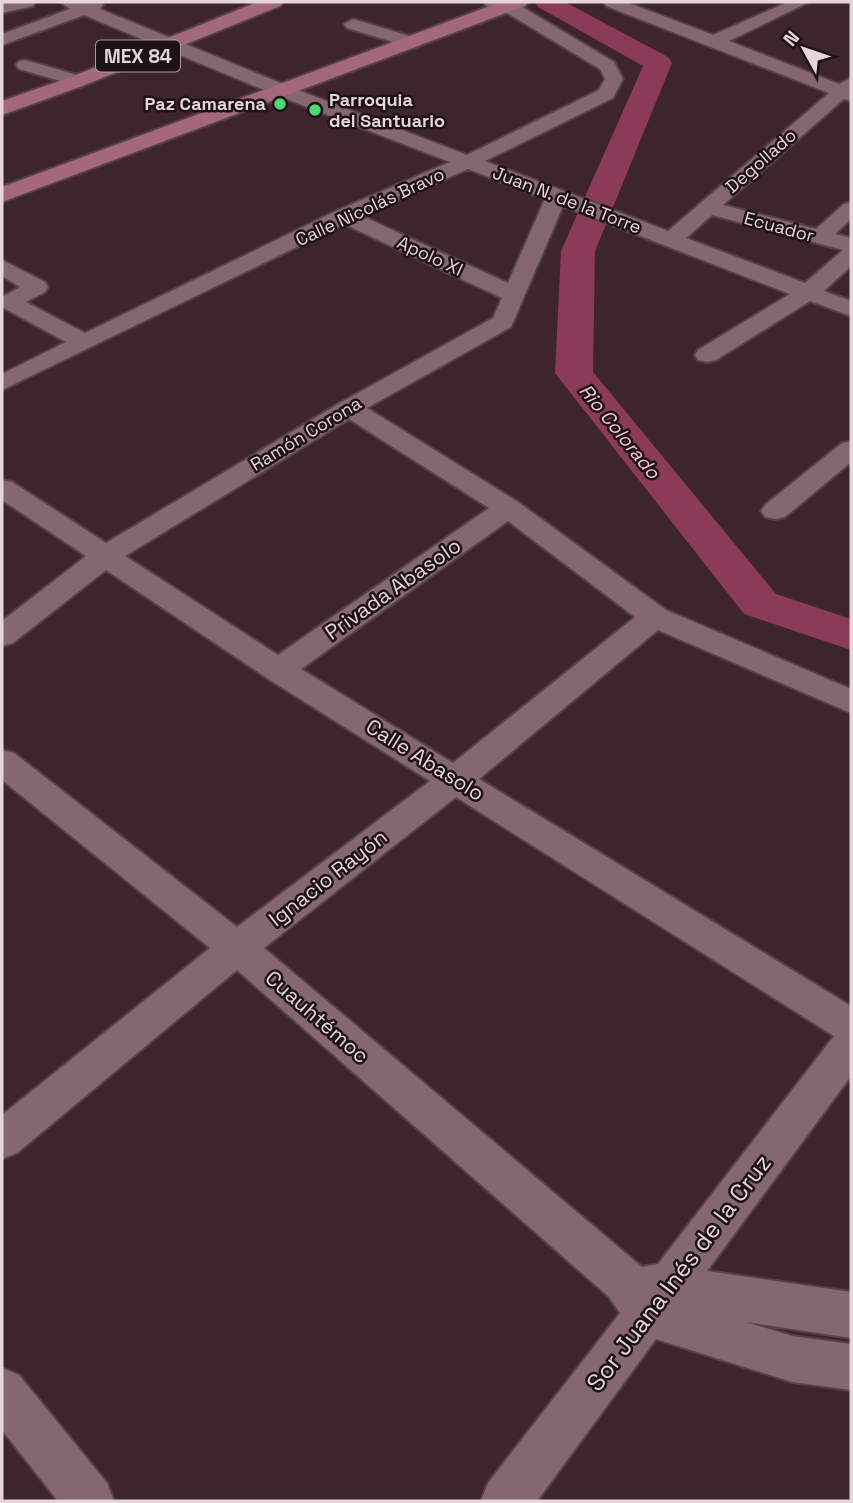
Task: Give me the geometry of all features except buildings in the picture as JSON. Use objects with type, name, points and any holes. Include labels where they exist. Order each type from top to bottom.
[{"type":"main road","name":"MEX 84","points":[[2,108],[78,81],[273,2]]},
{"type":"main road","points":[[2,195],[412,43],[506,3]]},
{"type":"street","points":[[2,8],[27,2]]},
{"type":"street","name":"Juan N. de la Torre","points":[[68,2],[283,92],[625,220],[851,309]]},
{"type":"street","points":[[2,40],[104,2]]},
{"type":"street","points":[[612,2],[848,89]]},
{"type":"street","points":[[715,41],[801,2]]},
{"type":"street","name":"Calle Nicolás Bravo","points":[[2,383],[345,216],[468,162],[606,94],[614,79],[608,66],[506,3]]},
{"type":"street","points":[[353,24],[412,43]]},
{"type":"street","points":[[25,65],[78,81]]},
{"type":"street","name":"Degollado","points":[[671,240],[848,89]]},
{"type":"street","name":"Ramón Corona","points":[[2,636],[105,555],[349,408],[503,322],[565,198]]},
{"type":"street","name":"Ecuador","points":[[708,208],[851,245]]},
{"type":"street","points":[[819,238],[851,208]]},
{"type":"street","name":"Apolo XI","points":[[345,216],[515,295]]},
{"type":"street","points":[[707,355],[809,292],[851,254]]},
{"type":"street","points":[[2,267],[37,287],[9,302],[85,342]]},
{"type":"street","points":[[349,408],[508,508],[655,618],[851,702]]},
{"type":"street","points":[[775,511],[851,449]]},
{"type":"street","name":"Calle Abasolo","points":[[2,488],[278,670],[851,1026]]},
{"type":"street","name":"Privada Abasolo","points":[[278,670],[508,508]]},
{"type":"street","name":"Ignacio Rayón","points":[[2,1140],[237,948],[456,779],[655,618]]},
{"type":"street","name":"Cuauhtémoc","points":[[2,762],[237,948],[647,1294],[792,1359],[851,1367]]},
{"type":"street","name":"Sor Juana Inés de la Cruz","points":[[506,1501],[647,1294],[851,1045]]},
{"type":"street","points":[[647,1294],[851,1315]]},
{"type":"street","points":[[2,1392],[89,1501]]},
{"type":"waterway","name":"Rio Colorado","points":[[547,2],[658,63],[578,251],[574,373],[760,604],[851,635]]},
{"type":"place","name":"Paz Camarena","points":[[280,104]]},
{"type":"place","name":"Parroquia del Santuario","points":[[315,110]]}]
